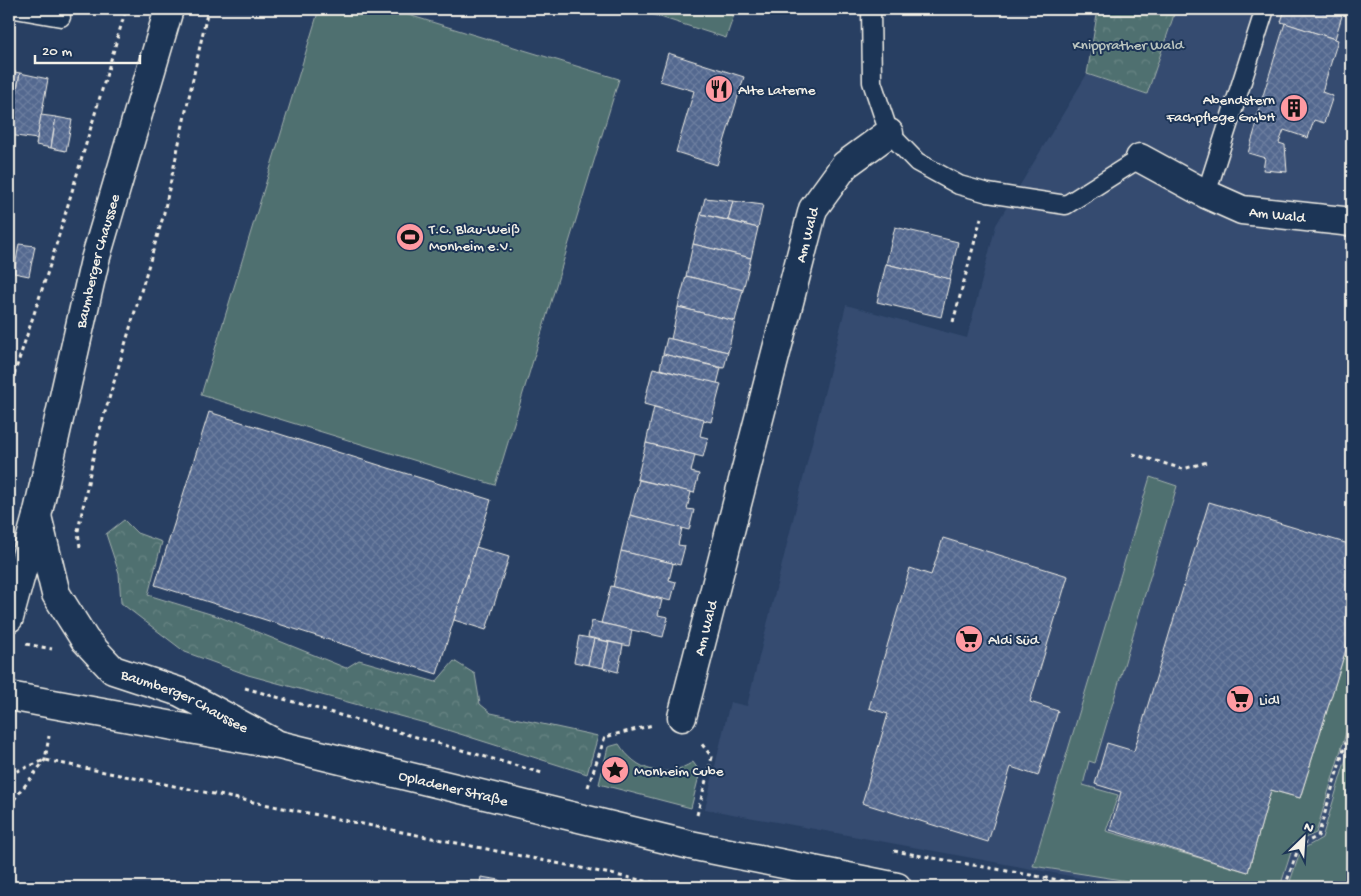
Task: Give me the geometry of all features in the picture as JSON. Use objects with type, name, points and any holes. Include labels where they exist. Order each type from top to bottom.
[{"type":"street","name":"Baumberger Chaussee","points":[[14,630],[37,516],[95,260],[169,9]]},
{"type":"street","name":"Am Wald","points":[[682,717],[813,209],[845,165],[889,133]]},
{"type":"street","name":"Am Wald","points":[[1140,158],[1206,194],[1242,210],[1352,222]]},
{"type":"street","name":"Baumberger Chaussee","points":[[37,516],[56,594],[76,646],[113,670],[180,692],[278,745]]},
{"type":"street","name":"Opladener Straße","points":[[9,696],[278,745],[690,845],[897,887]]},
{"type":"lane","points":[[15,9],[61,18]]},
{"type":"lane","points":[[871,9],[872,82],[889,133]]},
{"type":"lane","points":[[1206,194],[1265,9]]},
{"type":"lane","name":"Am Wald","points":[[889,133],[916,162],[959,185],[988,193],[1066,205],[1140,158]]},
{"type":"path","points":[[9,390],[51,262],[126,9]]},
{"type":"path","points":[[80,550],[78,531],[97,439],[163,217],[208,9]]},
{"type":"path","points":[[953,322],[988,193]]},
{"type":"path","points":[[1133,454],[1183,469],[1207,462]]},
{"type":"path","points":[[14,630],[76,646]]},
{"type":"path","points":[[238,686],[551,776]]},
{"type":"path","points":[[9,806],[45,760],[56,704]]},
{"type":"path","points":[[578,818],[605,738],[682,717],[712,757],[697,816],[688,813]]},
{"type":"path","points":[[1285,887],[1299,846],[1318,836],[1352,722]]},
{"type":"path","points":[[9,779],[10,772],[45,760],[675,887]]},
{"type":"path","points":[[579,784],[598,789]]},
{"type":"path","points":[[892,851],[1098,887]]},
{"type":"shaded area","points":[[1177,9],[1352,9],[1352,887],[1130,887],[705,809],[730,702],[747,706],[846,305],[967,338],[996,225],[1087,74],[1147,94]]},
{"type":"green space","name":"T.C. Blau-Weiß Monheim e.V.","points":[[319,9],[389,9],[619,79],[495,485],[201,395]]},
{"type":"green space","points":[[635,9],[736,9],[726,38]]},
{"type":"green space","name":"Knipprather Wald","points":[[1098,9],[1176,9],[1147,94],[1087,74]]},
{"type":"green space","points":[[1150,477],[1177,486],[1095,763],[1089,761],[1083,785],[1118,795],[1106,831],[1248,872],[1271,790],[1300,798],[1344,655],[1352,658],[1352,713],[1316,833],[1294,843],[1280,887],[1166,887],[1033,866]]},
{"type":"green space","points":[[124,520],[137,533],[162,542],[148,595],[220,617],[346,668],[359,660],[436,682],[454,661],[475,674],[480,704],[491,713],[598,736],[587,774],[425,723],[248,675],[185,652],[121,603],[119,573],[106,534]]},
{"type":"green space","points":[[1352,739],[1352,887],[1288,887],[1301,850],[1322,838]]},
{"type":"green space","points":[[619,744],[634,761],[652,770],[672,771],[693,762],[700,772],[691,808],[599,784],[608,747]]},
{"type":"building","points":[[1285,9],[1344,9],[1335,39],[1281,22]]},
{"type":"building","name":"Abendstern Fachpflege GmbH","points":[[1285,23],[1338,40],[1322,92],[1333,96],[1324,123],[1314,120],[1308,138],[1284,130],[1279,143],[1285,145],[1287,172],[1263,170],[1265,158],[1248,153],[1257,123],[1255,122]]},
{"type":"building","points":[[668,53],[744,77],[717,165],[676,152],[694,91],[660,81]]},
{"type":"building","points":[[9,71],[20,73],[9,133]]},
{"type":"building","points":[[20,73],[48,79],[37,139],[9,135]]},
{"type":"building","points":[[41,115],[56,117],[51,148],[36,145]]},
{"type":"building","points":[[56,117],[72,120],[66,151],[51,148]]},
{"type":"building","points":[[705,198],[733,201],[728,220],[701,214]]},
{"type":"building","points":[[733,201],[763,205],[758,228],[728,220]]},
{"type":"building","points":[[701,214],[758,228],[751,258],[693,244]]},
{"type":"building","points":[[895,227],[958,242],[950,279],[886,264]]},
{"type":"building","points":[[19,244],[35,246],[29,276],[14,273]]},
{"type":"building","points":[[693,244],[751,258],[743,290],[686,276]]},
{"type":"building","points":[[886,264],[950,279],[941,317],[877,302]]},
{"type":"building","points":[[686,276],[743,290],[735,321],[678,307]]},
{"type":"building","points":[[678,307],[735,321],[728,352],[671,339]]},
{"type":"building","points":[[667,338],[728,352],[724,368],[663,354]]},
{"type":"building","points":[[663,354],[721,368],[717,384],[660,369]]},
{"type":"building","points":[[653,368],[721,384],[711,422],[644,404]]},
{"type":"building","points":[[654,407],[704,419],[700,436],[708,438],[703,457],[646,443]]},
{"type":"building","points":[[209,412],[491,500],[437,674],[155,585]]},
{"type":"building","points":[[646,443],[695,455],[691,472],[699,474],[694,493],[637,479]]},
{"type":"building","points":[[639,480],[691,492],[687,509],[694,510],[689,530],[630,515]]},
{"type":"building","name":"Lidl","points":[[1209,502],[1352,545],[1352,630],[1300,798],[1271,790],[1248,872],[1110,830],[1121,792],[1095,784],[1107,743],[1134,751]]},
{"type":"building","points":[[630,515],[682,528],[678,545],[685,546],[680,565],[621,551]]},
{"type":"building","name":"Aldi Süd","points":[[943,538],[1068,576],[1030,702],[1058,711],[1038,776],[1011,767],[988,842],[862,803],[888,714],[869,708],[910,568],[931,575]]},
{"type":"building","points":[[476,547],[509,557],[486,630],[454,620]]},
{"type":"building","points":[[621,551],[673,564],[669,580],[676,582],[671,601],[613,587]]},
{"type":"building","points":[[611,586],[662,600],[658,615],[668,617],[663,637],[601,623]]},
{"type":"building","points":[[592,621],[632,630],[629,646],[588,637]]},
{"type":"building","points":[[579,636],[594,639],[588,665],[574,662]]},
{"type":"building","points":[[594,639],[609,642],[603,668],[588,665]]},
{"type":"building","points":[[609,642],[623,645],[618,672],[603,668]]},
{"type":"building","points":[[481,877],[500,880],[498,887],[479,887]]},
{"type":"place","name":"Alte Laterne","points":[[719,89]]},
{"type":"place","name":"Abendstern Fachpflege GmbH","points":[[1294,108]]},
{"type":"place","name":"T.C. Blau-Weiß Monheim e.V.","points":[[410,237]]},
{"type":"place","name":"Aldi Süd","points":[[969,639]]},
{"type":"place","name":"Lidl","points":[[1240,699]]},
{"type":"place","name":"Monheim Cube","points":[[615,770]]}]
